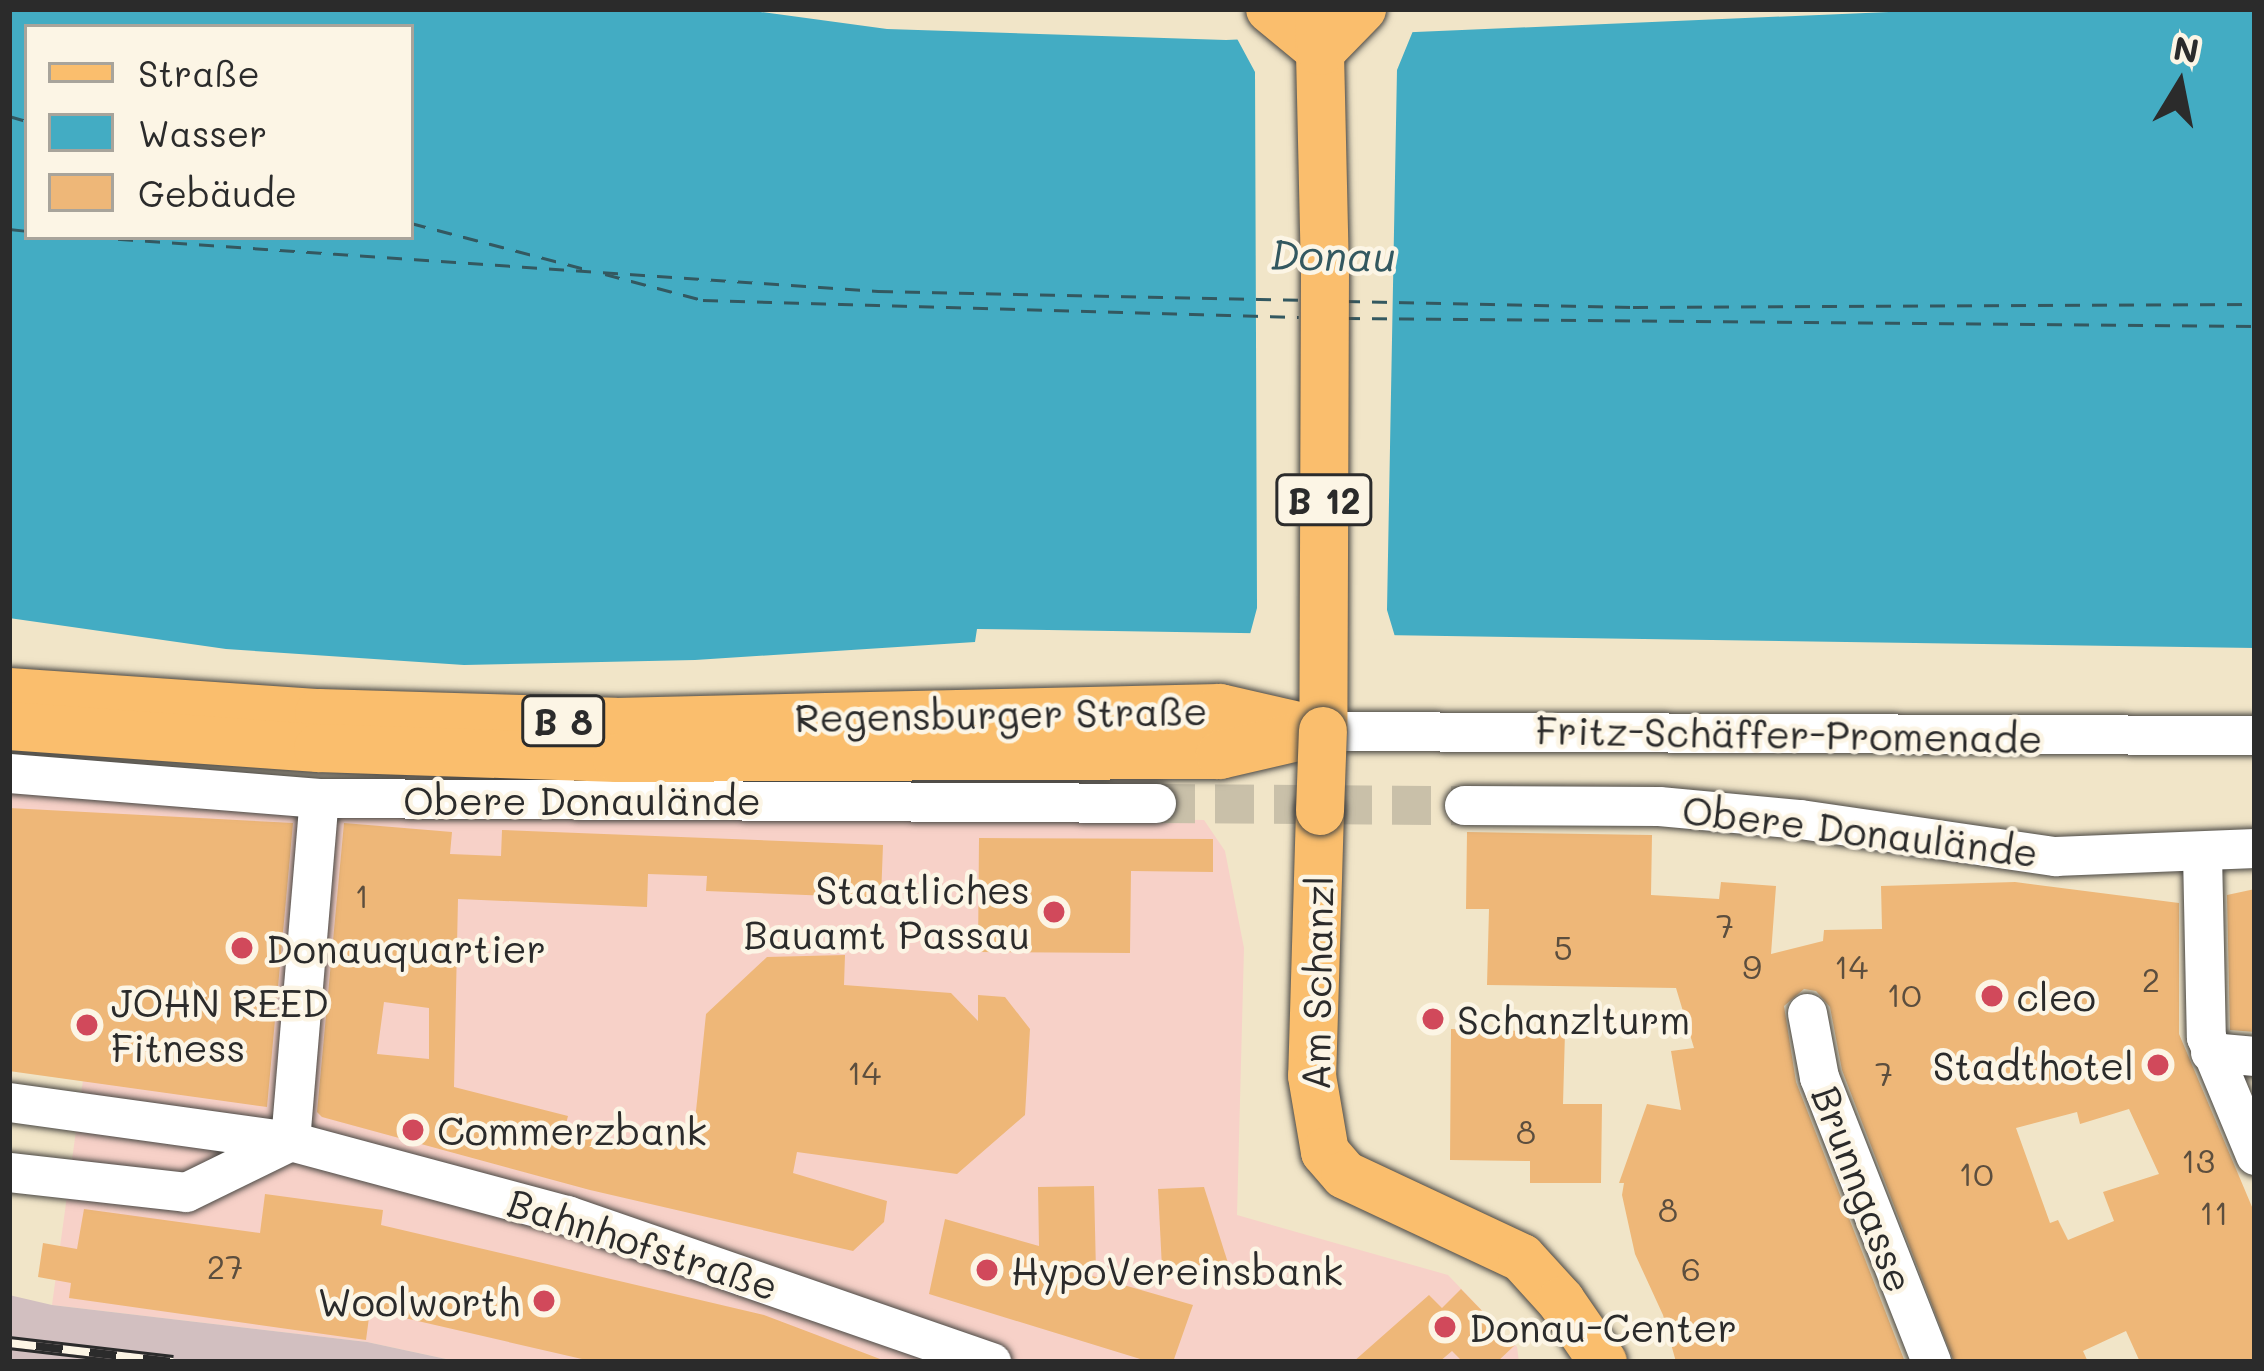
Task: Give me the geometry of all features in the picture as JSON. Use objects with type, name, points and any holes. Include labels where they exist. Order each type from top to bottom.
[{"type":"main road","points":[[1270,9],[1320,30],[1362,9]]},
{"type":"main road","name":"B 12","points":[[1320,30],[1323,731]]},
{"type":"main road","name":"Regensburger Straße","points":[[9,692],[319,713],[615,722],[1220,708],[1323,731]]},
{"type":"main road","name":"Regensburger Straße","points":[[9,726],[318,748],[617,758],[1220,755],[1323,731]]},
{"type":"main road","name":"Am Schanzl","points":[[1323,731],[1312,1048],[1319,1135],[1338,1171],[1522,1258],[1561,1301],[1604,1362]]},
{"type":"street","name":"Fritz-Schäffer-Promenade","points":[[1323,731],[2255,735]]},
{"type":"street","name":"Obere Donaulände","points":[[9,772],[319,798],[1156,803]]},
{"type":"street","points":[[9,1172],[186,1192],[290,1141],[319,798]]},
{"type":"street","name":"Obere Donaulände","points":[[1464,805],[1660,806],[1800,819],[2055,856],[2255,848]]},
{"type":"street","points":[[2202,853],[2203,1014],[2210,1052],[2255,1155]]},
{"type":"street","name":"Brunngasse","points":[[1807,1013],[1819,1077],[1931,1362]]},
{"type":"street","points":[[2210,1052],[2255,1055]]},
{"type":"street","name":"Bahnhofstraße","points":[[9,1102],[290,1141],[567,1215],[991,1362]]},
{"type":"shaded area","points":[[9,778],[981,817],[1204,820],[1225,851],[1244,948],[1237,1215],[1448,1275],[1517,1347],[1519,1362],[460,1362],[367,1342],[52,1305],[83,1080],[9,1067]]},
{"type":"shaded area","points":[[9,1295],[52,1305],[367,1342],[460,1362],[9,1362]]},
{"type":"water","name":"Donau","points":[[9,9],[739,9],[887,29],[1226,40],[1959,9],[2255,9],[2255,648],[977,629],[975,642],[695,660],[464,665],[226,649],[9,618]]},
{"type":"pier","points":[[1415,26],[1397,70],[1387,610],[1396,640],[1249,638],[1257,608],[1255,72],[1234,33]]},
{"type":"building","name":"Donauquartier","points":[[9,808],[293,823],[267,1107],[9,1071]]},
{"type":"building","points":[[344,823],[452,832],[450,854],[501,856],[502,830],[883,845],[881,898],[706,891],[707,876],[648,874],[647,907],[458,899],[454,1087],[568,1116],[562,1139],[693,1140],[706,1014],[767,957],[845,955],[844,985],[951,993],[978,1021],[978,995],[1005,997],[1030,1029],[1025,1115],[957,1174],[797,1152],[793,1173],[887,1201],[884,1222],[853,1251],[590,1190],[317,1112]],"holes":[[[384,1002],[429,1008],[429,1059],[377,1054]]]},
{"type":"building","points":[[1467,832],[1652,835],[1651,895],[1719,899],[1721,882],[1776,886],[1771,954],[1823,941],[1824,930],[1882,929],[1881,886],[2015,882],[2179,903],[2179,1034],[2255,1214],[2255,1362],[2140,1362],[2126,1331],[2083,1351],[2088,1362],[1954,1362],[1842,1070],[1830,1007],[1816,991],[1804,989],[1784,1006],[1796,1082],[1905,1362],[1676,1362],[1663,1315],[1635,1254],[1622,1195],[1624,1183],[1619,1183],[1647,1104],[1681,1110],[1671,1051],[1694,1048],[1676,988],[1487,985],[1489,909],[1466,909]],"holes":[[[2129,1109],[2159,1174],[2103,1192],[2114,1221],[2068,1240],[2058,1220],[2050,1223],[2016,1128],[2077,1112],[2080,1124]]]},
{"type":"building","name":"Staatliches Bauamt Passau","points":[[979,838],[1213,839],[1213,872],[1131,871],[1130,953],[978,952]]},
{"type":"building","points":[[2255,889],[2255,1032],[2230,1030],[2227,895]]},
{"type":"building","points":[[1451,1029],[1565,1032],[1563,1104],[1602,1104],[1601,1183],[1530,1183],[1530,1161],[1450,1160]]},
{"type":"building","points":[[1094,1186],[1096,1272],[1082,1273],[1193,1305],[1173,1362],[1150,1362],[929,1294],[945,1219],[1039,1246],[1038,1187]]},
{"type":"building","points":[[1204,1187],[1228,1263],[1162,1268],[1158,1189]]},
{"type":"building","points":[[265,1194],[383,1210],[381,1225],[764,1315],[888,1362],[595,1362],[370,1310],[366,1340],[69,1298],[71,1283],[38,1277],[43,1243],[77,1249],[84,1209],[260,1233]]},
{"type":"building","name":"Donau-Center","points":[[1461,1289],[1515,1345],[1497,1362],[1463,1362],[1452,1351],[1439,1362],[1353,1362],[1429,1295],[1442,1308]]},
{"type":"ferry route","points":[[9,116],[24,120]]},
{"type":"ferry route","points":[[414,224],[589,270]]},
{"type":"ferry route","points":[[9,229],[24,231]]},
{"type":"ferry route","points":[[135,240],[878,291],[1300,300]]},
{"type":"ferry route","points":[[605,274],[703,300],[1299,317]]},
{"type":"ferry route","points":[[1345,301],[1633,307],[2255,304]]},
{"type":"ferry route","points":[[1345,318],[2255,326]]},
{"type":"tunnel","points":[[1156,803],[1464,805]]},
{"type":"railway","points":[[9,1343],[173,1362]]},
{"type":"place","name":"Staatliches Bauamt Passau","points":[[1054,912]]},
{"type":"place","name":"Donauquartier","points":[[242,948]]},
{"type":"place","name":"cleo","points":[[1992,996]]},
{"type":"place","name":"Schanzlturm","points":[[1433,1019]]},
{"type":"place","name":"JOHN REED Fitness","points":[[87,1025]]},
{"type":"place","name":"Stadthotel","points":[[2158,1065]]},
{"type":"place","name":"Commerzbank","points":[[413,1130]]},
{"type":"place","name":"HypoVereinsbank","points":[[987,1270]]},
{"type":"place","name":"Woolworth","points":[[544,1301]]},
{"type":"place","name":"Donau-Center","points":[[1445,1327]]}]
